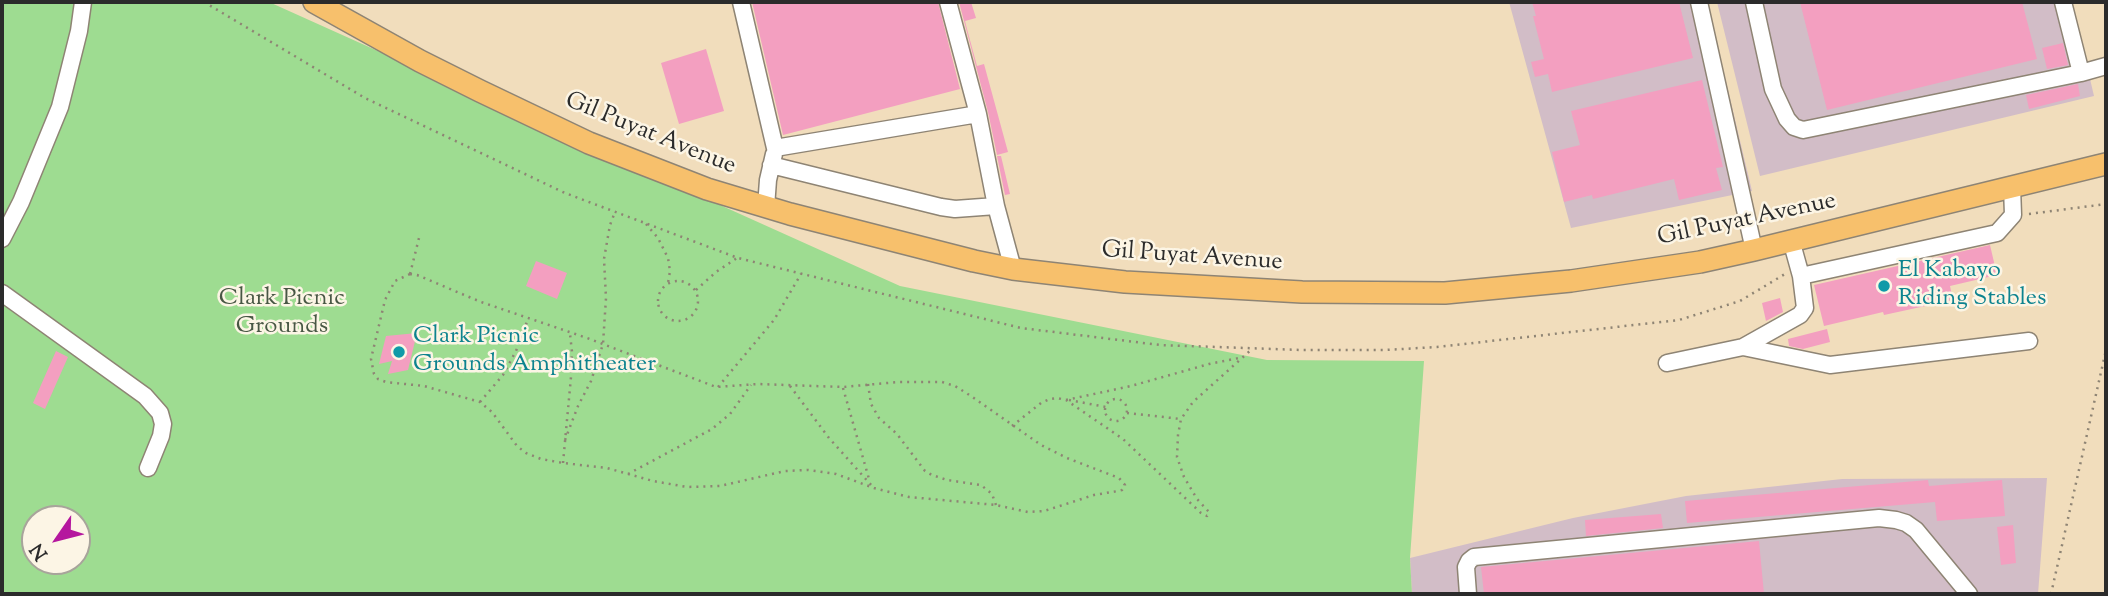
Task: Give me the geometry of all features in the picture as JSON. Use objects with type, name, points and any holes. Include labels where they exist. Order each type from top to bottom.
[{"type":"main road","name":"Gil Puyat Avenue","points":[[314,2],[420,61],[589,143],[707,189],[974,261],[1013,269],[1125,282],[1289,291],[1445,293],[1571,281],[1700,262],[2106,164]]},
{"type":"lane","points":[[2,239],[21,202],[60,107],[79,31],[82,2]]},
{"type":"lane","points":[[741,2],[773,157],[766,207]]},
{"type":"lane","points":[[948,2],[978,114],[996,206],[1013,269]]},
{"type":"lane","points":[[1699,2],[1754,250]]},
{"type":"lane","points":[[1754,2],[1773,89],[1787,119],[1794,127],[1803,130],[2106,66]]},
{"type":"lane","points":[[2063,2],[2081,73]]},
{"type":"lane","points":[[773,157],[978,114]]},
{"type":"lane","points":[[773,157],[941,207],[955,209],[996,206]]},
{"type":"lane","points":[[1800,272],[1997,233],[2013,215],[2012,187]]},
{"type":"lane","points":[[1667,363],[1743,347],[1800,315],[1805,308],[1800,272],[1791,240]]},
{"type":"lane","points":[[2,293],[145,396],[160,413],[163,424],[161,436],[148,468]]},
{"type":"lane","points":[[1743,347],[1830,365],[2029,341]]},
{"type":"lane","points":[[1468,594],[1466,567],[1474,557],[1879,518],[1896,520],[1916,530],[1969,594]]},
{"type":"path","points":[[204,2],[365,98],[542,183],[738,258],[1021,328],[1160,345],[1385,350],[1437,347],[1679,320],[1740,301],[1782,275],[1800,272]]},
{"type":"path","points":[[565,440],[591,381],[603,344],[606,298],[604,259],[615,212]]},
{"type":"path","points":[[646,223],[658,238],[667,258],[670,271],[668,283]]},
{"type":"path","points":[[410,274],[420,234]]},
{"type":"path","points":[[696,290],[716,272],[738,258]]},
{"type":"path","points":[[410,274],[481,303],[603,344],[717,387],[843,387],[942,382],[971,396],[1041,445],[1119,478],[1125,485],[1122,490],[1094,495],[1037,512],[996,505],[909,497],[836,474],[808,470],[785,471],[720,486],[687,487],[607,468],[541,459],[522,450],[492,412],[480,402],[424,386],[386,382],[374,374],[371,359],[385,300],[395,281],[410,274]]},
{"type":"path","points":[[717,387],[774,320],[801,274]]},
{"type":"path","points":[[684,282],[696,290],[699,302],[694,314],[680,321],[673,321],[662,312],[658,301],[668,283],[684,282]]},
{"type":"path","points":[[480,402],[503,375],[528,319]]},
{"type":"path","points":[[563,463],[571,365],[570,332]]},
{"type":"path","points":[[1066,400],[1122,439],[1207,516],[1209,512],[1197,499],[1184,477],[1177,457],[1181,419],[1194,402],[1253,348]]},
{"type":"path","points":[[2051,594],[2106,350]]},
{"type":"path","points":[[1066,400],[1241,358]]},
{"type":"path","points":[[868,384],[871,404],[878,418],[897,434],[925,471],[947,480],[981,485],[992,494],[996,505]]},
{"type":"path","points":[[628,474],[712,429],[730,414],[751,385]]},
{"type":"path","points":[[790,386],[829,438],[874,488]]},
{"type":"path","points":[[843,387],[870,483]]},
{"type":"path","points":[[1012,426],[1050,399],[1105,407]]},
{"type":"path","points":[[1105,407],[1110,401],[1118,399],[1124,403],[1127,412]]},
{"type":"path","points":[[1105,407],[1107,417],[1114,421],[1122,419],[1127,412]]},
{"type":"path","points":[[1127,412],[1181,419]]},
{"type":"shaded area","points":[[1509,2],[1707,2],[1752,191],[1571,228]]},
{"type":"shaded area","points":[[1717,2],[2072,2],[2094,96],[1760,176]]},
{"type":"shaded area","points":[[2047,478],[2038,594],[1412,594],[1410,558],[1573,518],[1686,496],[1842,479]]},
{"type":"green space","name":"Clark Picnic Grounds","points":[[2,2],[269,2],[900,286],[1267,360],[1424,361],[1410,558],[1412,594],[2,594]]},
{"type":"building","points":[[752,2],[938,2],[960,89],[783,135]]},
{"type":"building","points":[[959,2],[971,2],[976,18],[965,21],[977,66],[984,64],[1008,152],[997,155]]},
{"type":"building","points":[[1532,2],[1679,2],[1693,58],[1552,92],[1548,74],[1535,77],[1531,62],[1544,59]]},
{"type":"building","points":[[1800,2],[2022,2],[2037,59],[1827,110]]},
{"type":"building","points":[[2063,43],[2068,65],[2047,69],[2042,48]]},
{"type":"building","points":[[706,49],[724,111],[679,124],[661,63]]},
{"type":"building","points":[[1702,80],[1723,167],[1716,168],[1722,190],[1679,200],[1674,179],[1593,199],[1592,195],[1564,202],[1552,152],[1580,145],[1571,111]]},
{"type":"building","points":[[2078,84],[2080,96],[2029,109],[2026,95]]},
{"type":"building","points":[[997,156],[1001,156],[1010,194],[1005,195]]},
{"type":"building","name":"El Kabayo Riding Stables","points":[[1990,245],[1997,275],[1950,286],[1953,300],[1824,326],[1814,285]]},
{"type":"building","points":[[536,261],[567,273],[557,299],[526,286]]},
{"type":"building","points":[[1780,298],[1783,312],[1766,321],[1762,303]]},
{"type":"building","points":[[1827,329],[1830,342],[1803,349],[1789,346],[1788,339]]},
{"type":"building","points":[[417,333],[408,370],[388,374],[392,361],[379,364],[386,336]]},
{"type":"building","points":[[56,351],[68,357],[45,409],[33,403]]},
{"type":"building","points":[[1928,480],[1929,486],[2002,480],[2005,516],[1937,521],[1935,502],[1687,523],[1685,501]]},
{"type":"building","points":[[1661,514],[1663,528],[1586,536],[1585,520]]},
{"type":"building","points":[[2013,525],[2016,563],[2001,565],[1997,527]]},
{"type":"building","points":[[1759,541],[1764,594],[1484,594],[1481,567]]},
{"type":"place","name":"El Kabayo Riding Stables","points":[[1884,286]]},
{"type":"place","name":"Clark Picnic Grounds Amphitheater","points":[[399,352]]}]
